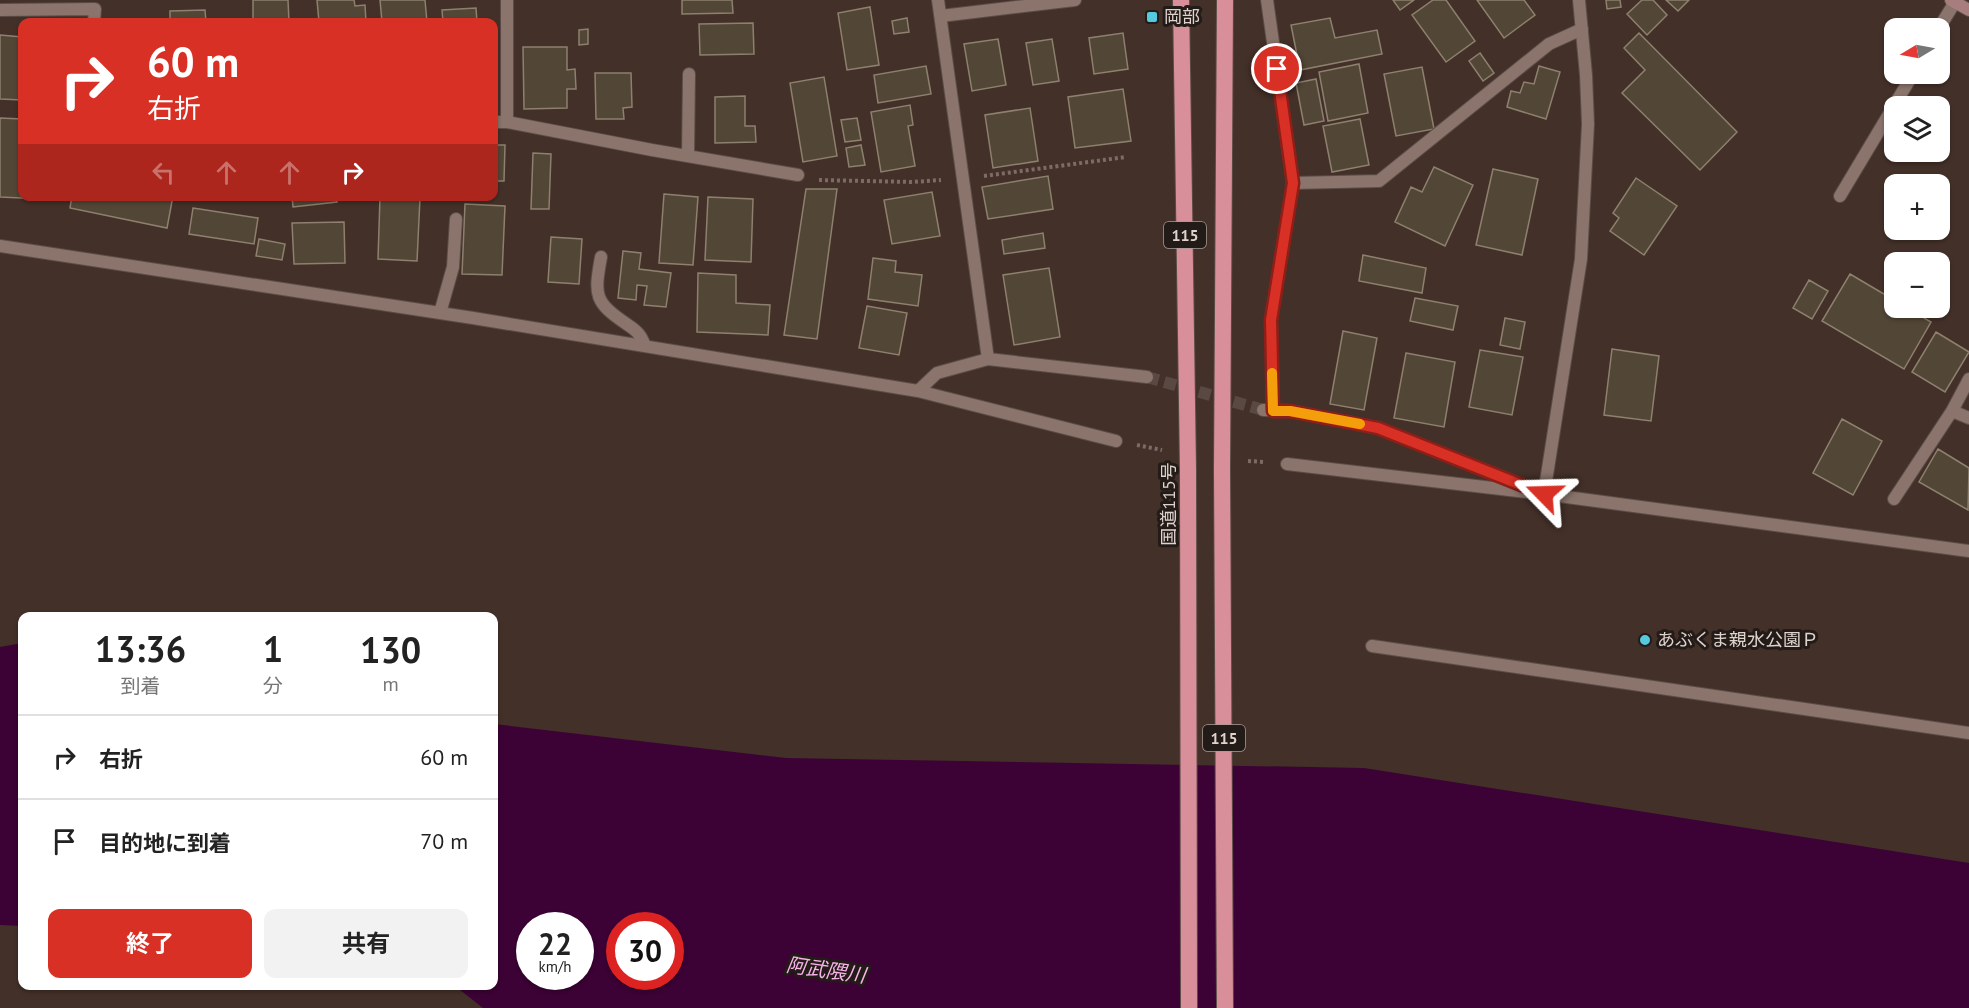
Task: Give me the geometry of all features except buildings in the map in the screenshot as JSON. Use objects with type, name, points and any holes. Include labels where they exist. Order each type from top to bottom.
[{"type":"highway","name":"国道115号","points":[[1181,0],[1188,469],[1189,1008]]},
{"type":"highway","name":"115","points":[[1225,0],[1222,469],[1225,1008]]},
{"type":"main road","points":[[1953,1],[1969,10]]},
{"type":"street","points":[[507,0],[507,122]]},
{"type":"street","points":[[938,0],[988,359]]},
{"type":"street","points":[[941,16],[1074,0]]},
{"type":"street","points":[[1267,0],[1293,183],[1271,320],[1268,410],[1290,411],[1378,428],[1544,494]]},
{"type":"street","points":[[1544,494],[1581,259],[1588,124],[1579,0]]},
{"type":"street","points":[[1944,18],[1953,1]]},
{"type":"street","points":[[0,10],[95,9],[94,18]]},
{"type":"street","points":[[1293,183],[1378,181],[1549,44],[1582,28]]},
{"type":"street","points":[[688,156],[689,74]]},
{"type":"street","points":[[1840,196],[1907,84]]},
{"type":"street","points":[[498,122],[798,175]]},
{"type":"street","points":[[440,313],[453,267],[456,219]]},
{"type":"street","points":[[0,246],[440,313],[918,391],[1116,441]]},
{"type":"street","points":[[602,257],[597,281],[597,293],[601,303],[640,333],[645,346]]},
{"type":"street","points":[[918,391],[937,373],[988,359],[1147,377]]},
{"type":"street","points":[[1894,499],[1952,411],[1969,380]]},
{"type":"street","points":[[1952,411],[1969,418]]},
{"type":"street","points":[[1287,464],[1544,494],[1969,551]]},
{"type":"street","points":[[1372,646],[1969,733]]},
{"type":"water","points":[[18,644],[18,926],[0,925],[0,647]]},
{"type":"water","name":"阿武隈川","points":[[498,724],[786,758],[1364,768],[1969,863],[1969,1008],[483,1008],[460,990],[498,990]]},
{"type":"tunnel","points":[[1147,377],[1263,410]]},
{"type":"slow traffic","points":[[1272,373],[1273,411],[1290,411],[1360,424]]},
{"type":"place","name":"岡部","points":[[1152,17]]},
{"type":"place","name":"あぶくま親水公園Ｐ","points":[[1645,640]]},
{"type":"route","points":[[1277,69],[1293,183],[1271,320],[1273,411],[1290,411],[1378,428],[1544,494]]}]
